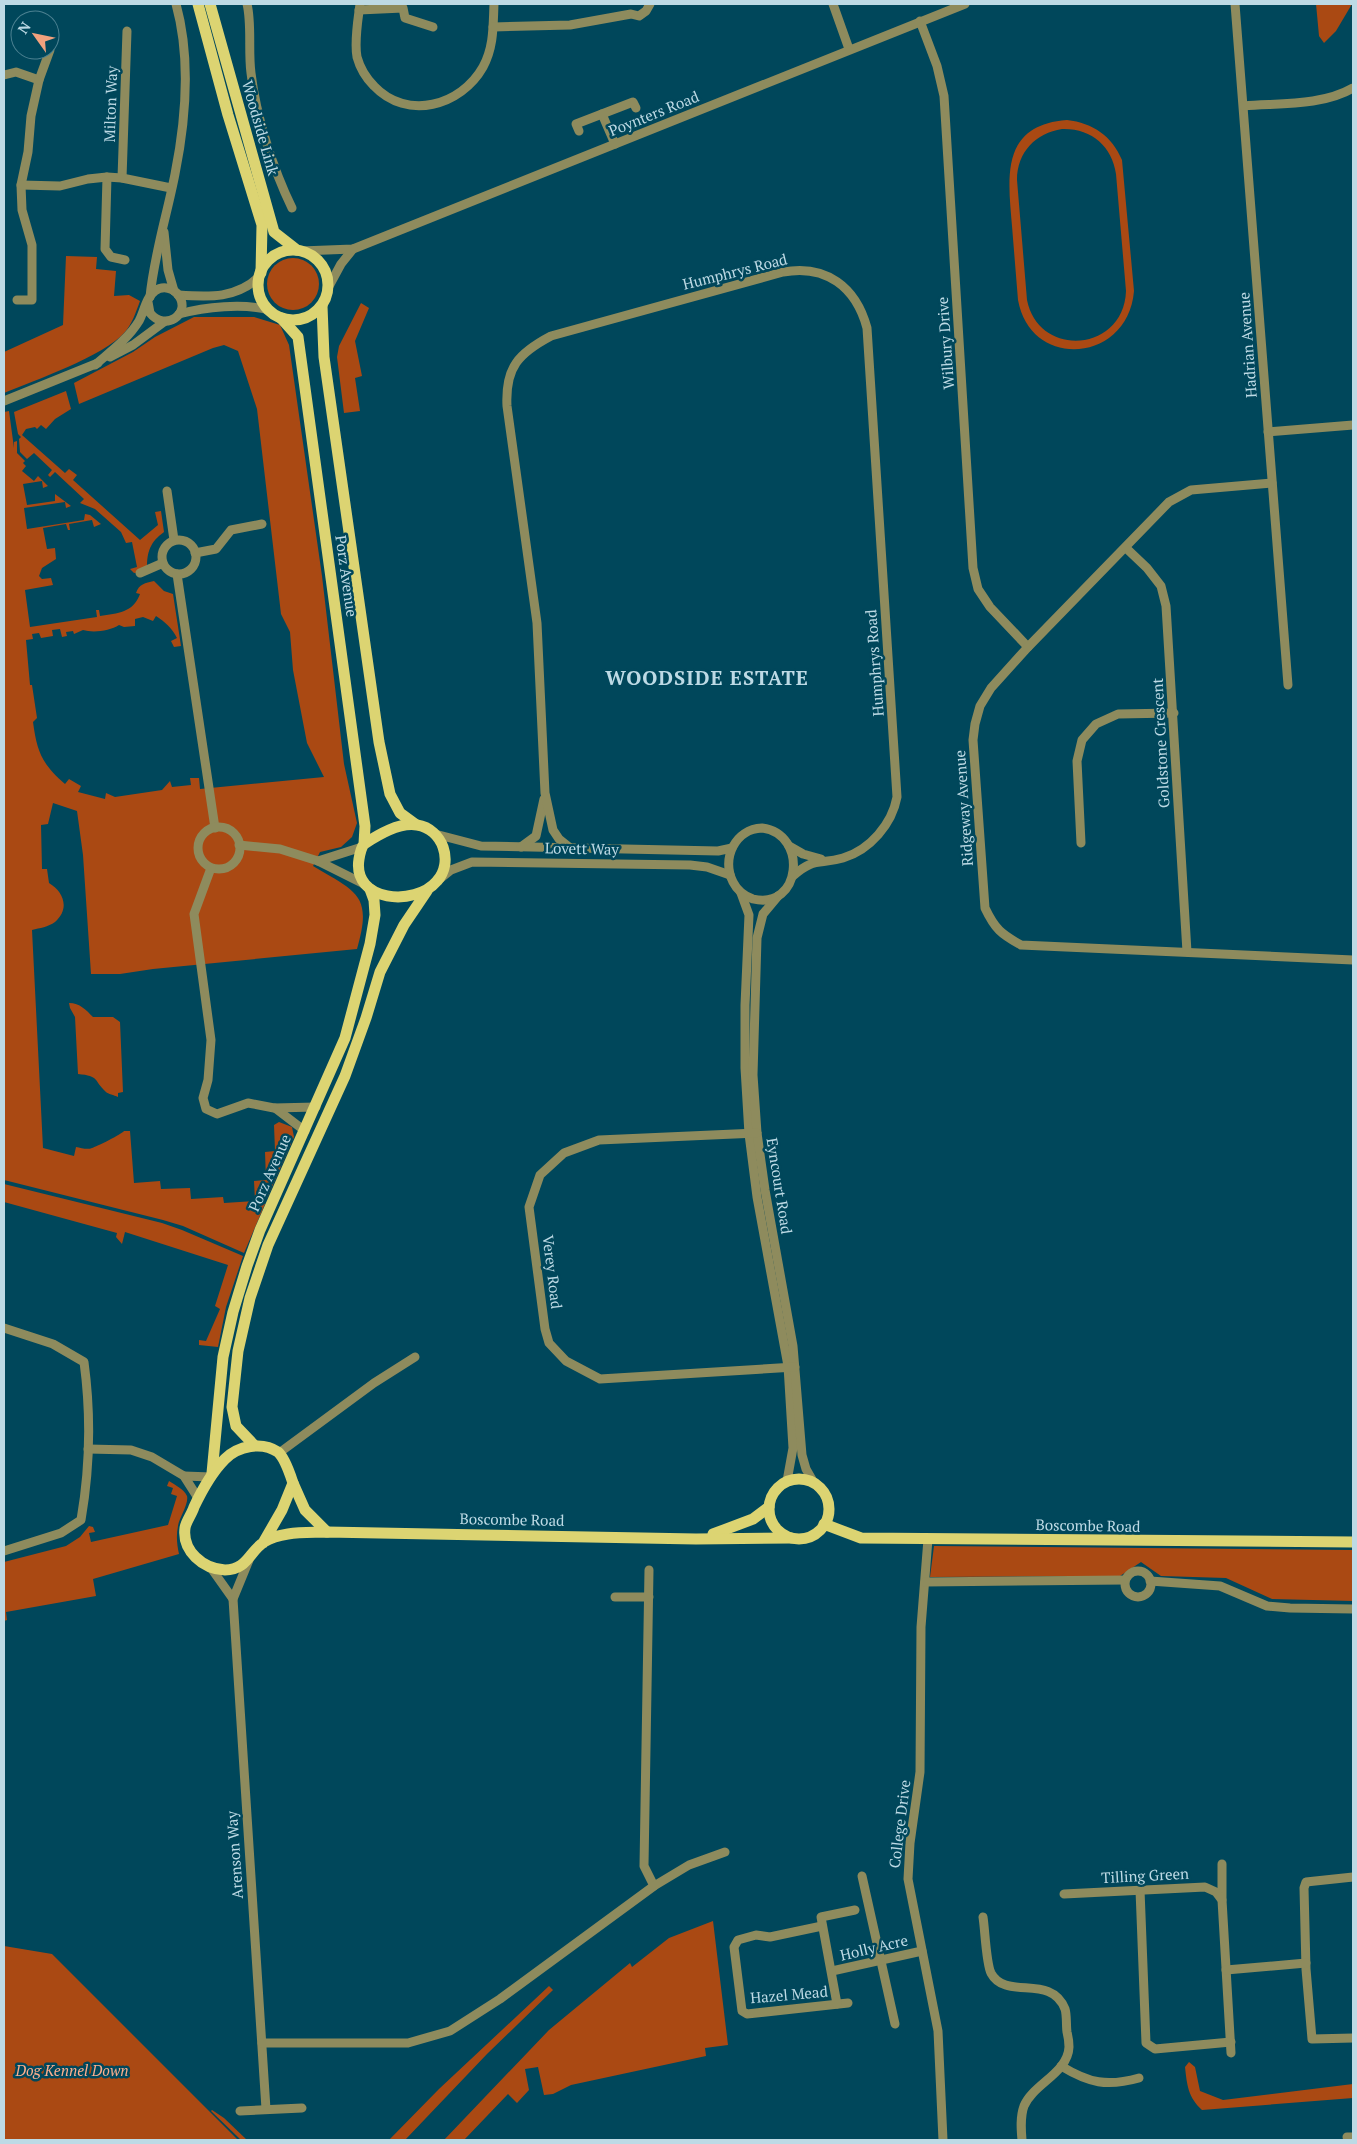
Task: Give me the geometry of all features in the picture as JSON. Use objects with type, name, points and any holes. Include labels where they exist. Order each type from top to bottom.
[{"type":"main road","name":"Woodside Link","points":[[198,4],[228,115],[262,225],[260,274]]},
{"type":"main road","name":"Woodside Link","points":[[210,4],[274,232],[299,251]]},
{"type":"main road","points":[[299,251],[310,254],[321,264],[328,278],[328,288],[322,306],[307,317],[290,320],[281,318],[269,310],[260,294],[260,274],[271,258],[279,253],[299,251]]},
{"type":"main road","name":"Porz Avenue","points":[[322,306],[324,357],[379,742],[390,794],[400,813],[415,824]]},
{"type":"main road","name":"Porz Avenue","points":[[281,318],[298,337],[365,826],[363,846]]},
{"type":"main road","points":[[415,824],[435,834],[441,842],[446,859],[444,868],[438,880],[427,891],[410,897],[380,895],[367,886],[360,874],[359,861],[363,846],[374,837],[395,828],[415,824]]},
{"type":"main road","name":"Porz Avenue","points":[[211,1476],[215,1456],[223,1357],[233,1312],[260,1230],[316,1108],[345,1038],[359,990],[375,915],[374,900],[367,886]]},
{"type":"main road","name":"Porz Avenue","points":[[254,1445],[236,1426],[232,1407],[238,1351],[250,1298],[268,1245],[345,1076],[380,972],[404,925],[427,891]]},
{"type":"main road","points":[[293,1483],[282,1510],[263,1543],[251,1558],[236,1568],[211,1568],[196,1559],[186,1544],[185,1528],[198,1498],[211,1476],[226,1458],[239,1450],[254,1445],[268,1447],[279,1453],[293,1483],[305,1510],[327,1532]]},
{"type":"main road","points":[[805,1479],[814,1483],[826,1497],[828,1506],[824,1524],[810,1536],[791,1538],[782,1534],[774,1526],[770,1517],[768,1507],[771,1496],[778,1487],[787,1481],[805,1479]]},
{"type":"main road","name":"Boscombe Road","points":[[696,1539],[723,1531],[753,1518],[768,1507]]},
{"type":"main road","name":"Boscombe Road","points":[[824,1524],[861,1538],[1353,1542]]},
{"type":"main road","name":"Boscombe Road","points":[[263,1543],[281,1535],[327,1532],[696,1539],[791,1538]]},
{"type":"street","points":[[164,322],[153,318],[148,308],[152,272],[172,188],[184,118],[184,52],[176,4]]},
{"type":"street","points":[[247,4],[250,72],[257,105],[278,181],[292,208]]},
{"type":"street","points":[[433,27],[405,18],[403,6],[359,7],[356,52],[363,71],[372,84],[387,98],[409,106],[434,105],[455,96],[470,84],[482,68],[490,51],[494,4]]},
{"type":"street","points":[[493,27],[570,25],[631,14],[639,16],[646,12],[650,4]]},
{"type":"street","points":[[832,4],[849,49]]},
{"type":"street","name":"Poynters Road","points":[[299,251],[353,249],[965,4]]},
{"type":"street","name":"Hadrian Avenue","points":[[1235,4],[1288,685]]},
{"type":"street","name":"Wilbury Drive","points":[[920,21],[937,66],[944,96],[972,568],[978,590],[990,607],[1028,647]]},
{"type":"street","name":"Milton Way","points":[[122,178],[127,31]]},
{"type":"street","points":[[17,300],[32,300],[34,274],[32,245],[22,210],[21,185],[28,152],[31,116],[39,80],[46,60]]},
{"type":"street","points":[[4,75],[16,72],[39,80]]},
{"type":"street","points":[[1244,106],[1333,98],[1353,89]]},
{"type":"street","points":[[579,131],[576,124],[633,102],[636,108]]},
{"type":"street","points":[[602,114],[615,144]]},
{"type":"street","points":[[107,178],[105,249],[111,257],[125,260]]},
{"type":"street","points":[[21,185],[60,186],[88,179],[122,178],[172,188]]},
{"type":"street","points":[[4,401],[95,365],[133,345],[164,322],[175,318],[179,314],[182,304],[168,270],[163,225]]},
{"type":"street","points":[[328,288],[341,264],[353,249]]},
{"type":"street","name":"Humphrys Road","points":[[570,847],[559,839],[553,830],[545,793],[537,623],[507,406],[508,383],[513,368],[528,349],[551,336],[783,272],[794,270],[814,272],[831,278],[853,296],[863,313],[867,328],[897,797],[891,819],[866,847],[850,856],[808,864],[793,876]]},
{"type":"street","points":[[95,365],[122,342],[133,329],[149,299],[158,289],[164,288],[176,293],[208,297],[235,292],[250,286],[260,274]]},
{"type":"street","points":[[179,314],[196,310],[254,306],[269,310]]},
{"type":"street","points":[[1268,432],[1353,425]]},
{"type":"street","name":"Ridgeway Avenue","points":[[1272,483],[1191,490],[1169,502],[1028,647],[991,688],[980,706],[973,740],[986,908],[1001,934],[1021,945],[1353,960]]},
{"type":"street","points":[[167,491],[174,540]]},
{"type":"street","points":[[195,554],[216,548],[231,530],[262,524]]},
{"type":"street","points":[[174,540],[190,544],[195,554],[196,559],[187,572],[177,574],[168,570],[163,563],[162,552],[174,540]]},
{"type":"street","name":"Goldstone Crescent","points":[[1126,548],[1147,568],[1161,586],[1166,606],[1174,713],[1187,952]]},
{"type":"street","points":[[140,573],[163,563]]},
{"type":"street","points":[[177,574],[214,828]]},
{"type":"street","points":[[1081,843],[1076,760],[1082,740],[1096,724],[1118,714],[1174,713]]},
{"type":"street","name":"Humphrys Road","points":[[522,847],[536,836],[545,793]]},
{"type":"street","points":[[214,828],[228,830],[233,834],[239,845],[236,859],[232,864],[218,869],[211,868],[201,860],[198,847],[203,835],[214,828]]},
{"type":"street","points":[[756,828],[767,829],[777,833],[792,852],[793,876],[786,890],[778,896],[761,901],[741,893],[730,875],[729,861],[732,848],[741,835],[756,828]]},
{"type":"street","name":"Lovett Way","points":[[435,834],[481,846],[718,851],[732,848]]},
{"type":"street","points":[[239,845],[280,850],[318,861],[367,886]]},
{"type":"street","name":"Humphrys Road","points":[[788,845],[803,854],[826,861]]},
{"type":"street","points":[[318,861],[363,846]]},
{"type":"street","name":"Lovett Way","points":[[438,880],[451,870],[472,862],[690,865],[707,867],[730,875]]},
{"type":"street","points":[[211,868],[194,914],[211,1040],[208,1080],[203,1098],[206,1110],[217,1114],[248,1102],[274,1108],[316,1108]]},
{"type":"street","name":"Eyncourt Road","points":[[741,893],[749,915],[745,1014],[757,1197],[792,1366],[802,1455],[806,1469],[814,1483]]},
{"type":"street","name":"Eyncourt Road","points":[[753,1133],[757,938],[763,914],[778,896]]},
{"type":"street","points":[[274,1108],[305,1131]]},
{"type":"street","name":"Verey Road","points":[[753,1133],[599,1140],[564,1153],[540,1175],[529,1206],[545,1328],[549,1343],[566,1361],[600,1379],[792,1366]]},
{"type":"street","points":[[4,1328],[53,1344],[84,1362],[87,1382],[88,1449],[82,1520],[61,1533],[4,1551]]},
{"type":"street","points":[[279,1453],[374,1383],[415,1357]]},
{"type":"street","name":"Eyncourt Road","points":[[787,1481],[793,1448],[792,1366]]},
{"type":"street","points":[[88,1449],[132,1450],[152,1457],[184,1476],[198,1498]]},
{"type":"street","points":[[184,1476],[211,1476]]},
{"type":"street","name":"College Drive","points":[[928,1539],[921,1627],[920,1772],[910,1843],[908,1879],[931,1987],[938,2030],[943,2140]]},
{"type":"street","name":"Arenson Way","points":[[251,1558],[233,1599],[266,2109]]},
{"type":"street","points":[[211,1568],[233,1599]]},
{"type":"street","points":[[649,1570],[644,1866],[654,1886]]},
{"type":"street","points":[[1139,1571],[1147,1575],[1150,1581],[1148,1592],[1137,1597],[1129,1594],[1126,1590],[1125,1580],[1131,1573],[1139,1571]]},
{"type":"street","points":[[925,1582],[1125,1580]]},
{"type":"street","points":[[1150,1581],[1220,1586],[1267,1606],[1353,1609]]},
{"type":"street","points":[[615,1597],[649,1597]]},
{"type":"street","points":[[262,2043],[408,2044],[450,2031],[500,1999],[654,1886],[689,1864],[725,1852]]},
{"type":"street","points":[[1222,1864],[1222,1900],[1231,2053]]},
{"type":"street","points":[[862,1876],[895,2024]]},
{"type":"street","points":[[1353,1877],[1306,1882],[1304,1888],[1306,1963],[1312,2039],[1353,2038]]},
{"type":"street","name":"Tilling Green","points":[[1064,1894],[1205,1887],[1216,1892],[1222,1900]]},
{"type":"street","points":[[1140,1890],[1146,2043],[1155,2049],[1231,2042]]},
{"type":"street","points":[[837,2004],[820,1917],[855,1910]]},
{"type":"street","points":[[984,1917],[990,1972],[998,1982],[1006,1987],[1028,1987],[1046,1990],[1056,1996],[1065,2009],[1069,2048],[1061,2066],[1024,2105],[1021,2119],[1022,2140]]},
{"type":"street","name":"Hazel Mead","points":[[822,1926],[770,1937],[756,1935],[738,1940],[734,1948],[742,2011],[747,2014],[848,2003]]},
{"type":"street","name":"Holly Acre","points":[[832,1971],[922,1951]]},
{"type":"street","points":[[1226,1970],[1306,1963]]},
{"type":"street","points":[[1061,2066],[1083,2079],[1125,2082],[1139,2078]]},
{"type":"street","points":[[240,2112],[302,2108]]},
{"type":"green space","points":[[1316,4],[1352,4],[1336,31],[1324,43],[1319,36]]},
{"type":"green space","points":[[1067,120],[1085,124],[1107,138],[1113,144],[1122,160],[1134,291],[1128,315],[1115,333],[1098,344],[1079,349],[1059,347],[1041,339],[1026,323],[1018,300],[1010,208],[1010,173],[1013,157],[1019,143],[1030,132],[1045,124]],"holes":[[[1072,129],[1091,135],[1105,147],[1114,164],[1126,291],[1122,311],[1111,326],[1097,336],[1080,340],[1063,339],[1047,332],[1035,319],[1027,300],[1017,180],[1020,161],[1024,153],[1036,140],[1053,131]]]},
{"type":"green space","points":[[66,256],[97,257],[96,269],[116,271],[114,296],[129,295],[140,301],[134,318],[125,332],[101,350],[68,367],[4,393],[4,352],[63,325]]},
{"type":"green space","points":[[293,258],[303,260],[311,266],[317,274],[319,284],[317,294],[311,302],[303,308],[293,310],[283,308],[275,302],[269,294],[267,284],[269,274],[275,266],[283,260]]},
{"type":"green space","points":[[361,303],[369,308],[355,341],[362,376],[355,378],[360,411],[344,413],[337,357],[339,346]]},
{"type":"green space","points":[[194,317],[254,317],[280,325],[289,345],[322,576],[344,764],[357,823],[352,837],[341,847],[320,852],[313,866],[350,889],[357,897],[363,916],[361,931],[357,949],[153,969],[120,974],[91,974],[83,855],[77,811],[53,803],[48,824],[41,825],[42,869],[47,869],[49,883],[58,891],[64,906],[60,917],[55,922],[32,930],[43,1148],[74,1156],[76,1147],[90,1149],[124,1131],[130,1131],[134,1183],[160,1181],[161,1189],[190,1188],[191,1199],[223,1197],[224,1203],[255,1201],[254,1181],[266,1180],[265,1152],[275,1151],[274,1125],[279,1122],[292,1127],[294,1137],[267,1198],[261,1196],[259,1202],[265,1204],[244,1253],[183,1226],[4,1180],[4,412],[9,411],[14,448],[14,442],[17,441],[17,453],[25,461],[23,463],[26,466],[22,471],[34,481],[38,476],[48,486],[43,488],[42,481],[23,484],[27,505],[55,501],[55,494],[71,506],[66,508],[65,502],[24,508],[27,529],[84,520],[85,514],[90,515],[101,524],[94,527],[92,520],[69,524],[70,530],[68,530],[66,524],[43,528],[47,549],[55,548],[56,559],[42,568],[39,576],[42,579],[51,578],[53,585],[25,590],[30,627],[97,617],[96,610],[99,610],[100,616],[124,611],[129,609],[137,600],[140,594],[136,593],[141,586],[154,581],[164,591],[173,594],[181,646],[174,647],[171,641],[177,638],[175,634],[156,616],[153,621],[143,617],[135,619],[135,626],[124,627],[119,625],[101,631],[83,630],[74,634],[73,631],[66,632],[67,636],[62,637],[60,629],[52,630],[53,636],[41,638],[39,633],[32,634],[33,639],[26,640],[30,685],[32,685],[37,718],[33,722],[39,750],[51,770],[65,784],[69,779],[81,786],[78,792],[105,799],[106,793],[115,797],[162,790],[170,781],[172,787],[191,785],[190,778],[199,778],[200,789],[324,777],[307,743],[293,670],[290,632],[281,614],[257,409],[238,351],[224,345],[213,348],[79,404],[74,383]]},
{"type":"green space","points":[[66,391],[71,409],[55,419],[46,429],[41,425],[37,429],[35,427],[26,429],[22,435],[65,473],[69,469],[77,475],[73,480],[140,540],[158,525],[155,512],[161,511],[164,532],[152,544],[147,568],[141,572],[134,573],[130,569],[137,567],[132,542],[126,543],[121,532],[95,509],[80,503],[84,499],[55,472],[50,477],[48,475],[52,470],[34,453],[27,459],[20,452],[19,439],[21,437],[18,434],[14,412]]},
{"type":"green space","points":[[69,1003],[80,1006],[93,1017],[113,1017],[120,1022],[123,1092],[118,1093],[118,1097],[106,1092],[93,1077],[78,1074],[75,1017]]},
{"type":"green space","points":[[4,1184],[162,1223],[243,1256],[226,1307],[218,1347],[199,1345],[199,1340],[206,1341],[220,1309],[215,1306],[228,1265],[125,1232],[122,1244],[116,1237],[117,1233],[4,1202]]},
{"type":"green space","points":[[169,1481],[182,1489],[187,1496],[187,1503],[177,1530],[179,1554],[93,1579],[96,1596],[6,1612],[7,1620],[4,1621],[4,1562],[66,1546],[80,1537],[89,1526],[93,1527],[95,1532],[89,1533],[91,1542],[168,1525],[177,1496],[171,1494],[173,1488],[167,1486]]},
{"type":"green space","points":[[934,1546],[1353,1550],[1353,1601],[1272,1599],[1226,1578],[1161,1576],[1141,1562],[1120,1576],[930,1577]]},
{"type":"green space","points":[[713,1921],[728,2045],[705,2048],[706,2056],[571,2085],[553,2094],[544,2095],[538,2067],[525,2069],[529,2090],[517,2103],[508,2094],[464,2140],[444,2140],[549,2030],[630,1963],[632,1967],[669,1938]]},
{"type":"green space","name":"Dog Kennel Down","points":[[4,1946],[52,1954],[238,2140],[4,2140]]},
{"type":"green space","points":[[549,1986],[553,1990],[487,2054],[405,2140],[389,2140],[439,2089]]},
{"type":"green space","points":[[1189,2062],[1195,2067],[1200,2091],[1223,2100],[1353,2084],[1353,2098],[1202,2110],[1191,2095],[1188,2085],[1185,2067]]},
{"type":"green space","points":[[212,2110],[224,2118],[247,2140],[241,2140]]},
{"type":"district","name":"WOODSIDE ESTATE","points":[[707,678]]}]
